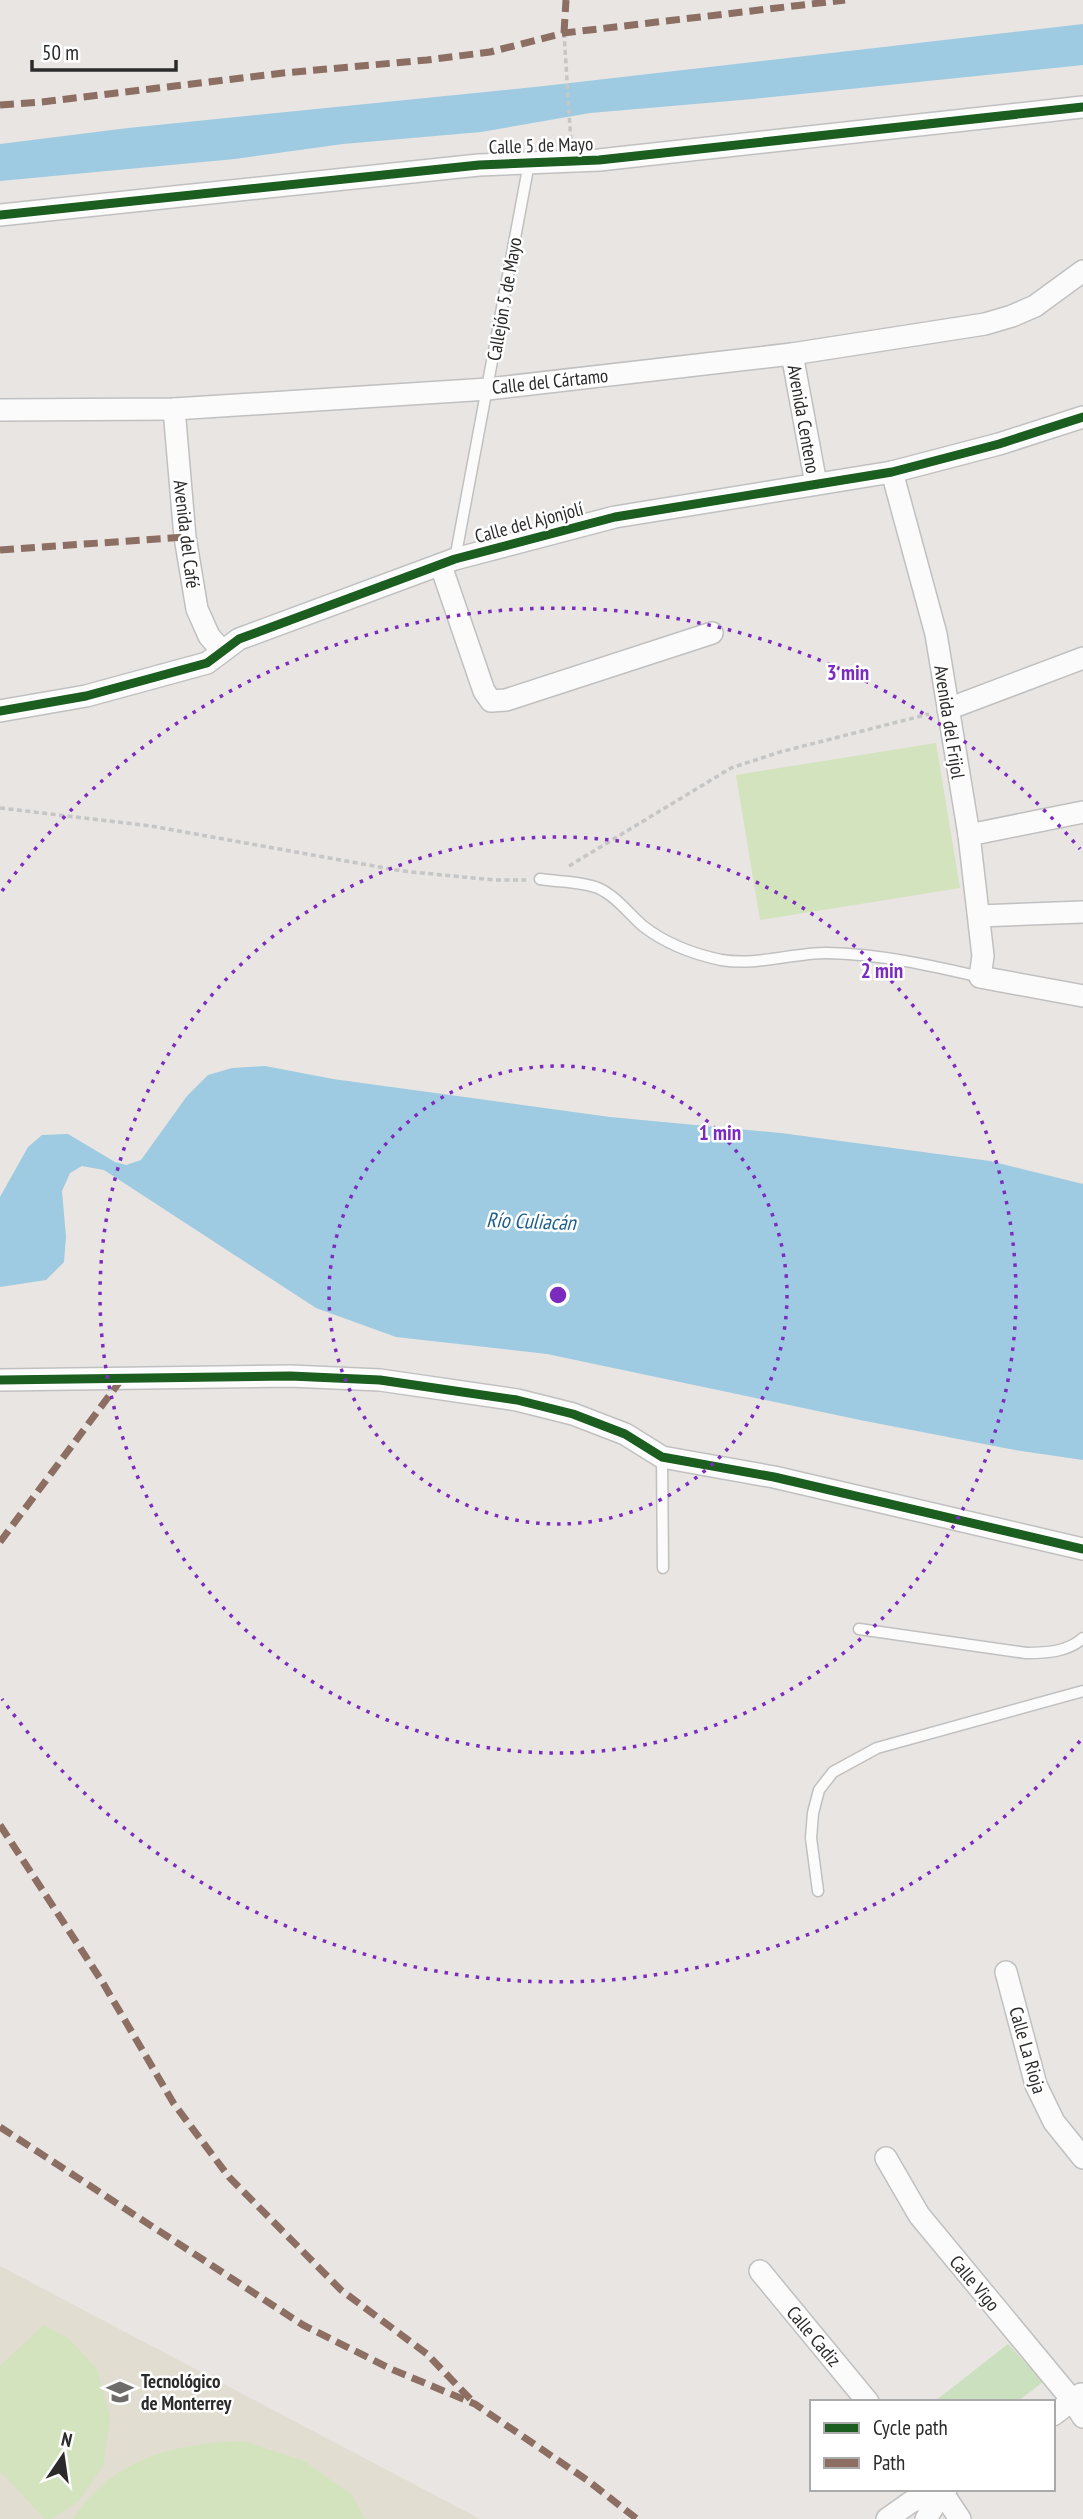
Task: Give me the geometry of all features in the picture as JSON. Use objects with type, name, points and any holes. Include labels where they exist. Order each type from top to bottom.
[{"type":"street","name":"Calle 5 de Mayo","points":[[0,215],[479,165],[599,160],[1083,107]]},
{"type":"street","name":"Calle del Cártamo","points":[[0,410],[174,409],[488,389],[792,354],[985,324],[1035,306],[1083,271]]},
{"type":"street","name":"Avenida Centeno","points":[[792,354],[816,484]]},
{"type":"street","name":"Avenida del Café","points":[[174,409],[185,537],[197,609],[209,636],[222,651]]},
{"type":"street","name":"Calle del Ajonjolí","points":[[0,711],[86,696],[207,663],[239,639],[448,562],[615,517],[892,472],[999,444],[1083,416]]},
{"type":"street","name":"Avenida del Frijol","points":[[892,472],[936,634],[969,835],[983,956],[980,977]]},
{"type":"street","points":[[448,562],[484,691],[491,701],[506,700],[712,633]]},
{"type":"street","points":[[948,709],[1083,658]]},
{"type":"street","points":[[969,835],[1083,812]]},
{"type":"street","points":[[979,916],[1083,912]]},
{"type":"street","points":[[980,977],[1083,996]]},
{"type":"street","points":[[0,1380],[290,1376],[380,1380],[517,1400],[573,1414],[625,1434],[662,1457],[774,1477],[1083,1549]]},
{"type":"street","name":"Calle La Rioja","points":[[1006,1972],[1036,2085],[1054,2122],[1083,2158]]},
{"type":"street","name":"Calle Vigo","points":[[886,2158],[919,2215],[1080,2404]]},
{"type":"street","name":"Calle Cadiz","points":[[760,2271],[866,2400]]},
{"type":"street","points":[[1055,2414],[1080,2404]]},
{"type":"street","points":[[887,2519],[911,2502],[940,2491]]},
{"type":"street","points":[[926,2519],[942,2491]]},
{"type":"street","points":[[944,2491],[960,2519]]},
{"type":"lane","name":"Callejón 5 de Mayo","points":[[448,562],[488,389],[528,163]]},
{"type":"lane","points":[[540,879],[598,888],[644,926],[667,941],[693,953],[714,958],[766,962],[798,954],[859,954],[980,977]]},
{"type":"lane","points":[[662,1457],[663,1568]]},
{"type":"lane","points":[[859,1629],[1026,1653],[1050,1653],[1081,1639],[1083,1653]]},
{"type":"lane","points":[[818,1891],[811,1838],[813,1813],[819,1790],[833,1772],[877,1748],[1083,1691]]},
{"type":"path","points":[[564,33],[572,150]]},
{"type":"path","points":[[0,808],[163,828],[402,871],[494,880],[540,879],[582,860],[731,768],[780,752],[948,709]]},
{"type":"shaded area","name":"Tecnológico de Monterrey","points":[[0,2266],[480,2519],[0,2519]]},
{"type":"green space","points":[[936,743],[960,888],[760,920],[736,775]]},
{"type":"green space","points":[[44,2325],[69,2339],[97,2369],[110,2418],[103,2466],[78,2502],[51,2519],[45,2519],[0,2471],[0,2366]]},
{"type":"green space","points":[[1008,2344],[1043,2382],[1020,2400],[937,2400]]},
{"type":"green space","points":[[244,2441],[304,2461],[352,2495],[365,2519],[73,2519],[107,2481],[148,2458],[194,2445]]},
{"type":"water","points":[[1083,24],[1083,65],[590,113],[481,132],[0,181],[0,144],[128,128],[544,86]]},
{"type":"water","name":"Río Culiacán","points":[[265,1066],[333,1079],[610,1117],[781,1133],[990,1161],[1083,1184],[1083,1460],[1015,1450],[860,1420],[547,1354],[396,1337],[316,1308],[104,1170],[82,1166],[70,1173],[62,1191],[66,1237],[64,1262],[46,1280],[0,1287],[0,1197],[28,1147],[42,1135],[68,1134],[115,1162],[126,1165],[141,1160],[187,1096],[208,1075],[232,1068]]},
{"type":"marked path","points":[[564,33],[566,0]]},
{"type":"marked path","points":[[0,105],[283,73],[427,60],[490,52],[564,33],[845,0]]},
{"type":"marked path","points":[[0,550],[185,537]]},
{"type":"marked path","points":[[0,1542],[121,1380]]},
{"type":"marked path","points":[[0,1825],[103,1983],[174,2104],[229,2177],[341,2290],[427,2354],[475,2404]]},
{"type":"marked path","points":[[0,2127],[303,2325],[391,2369],[475,2404],[587,2480],[637,2519]]},
{"type":"cycle path","points":[[0,215],[479,165],[599,160],[1083,107]]},
{"type":"cycle path","points":[[0,711],[86,696],[207,663],[239,639],[455,559],[615,517],[892,472],[999,444],[1083,417]]},
{"type":"cycle path","points":[[0,1380],[290,1376],[380,1380],[517,1400],[573,1414],[625,1434],[662,1457],[774,1477],[1083,1549]]},
{"type":"place","name":"Tecnológico de Monterrey","points":[[120,2392]]}]
